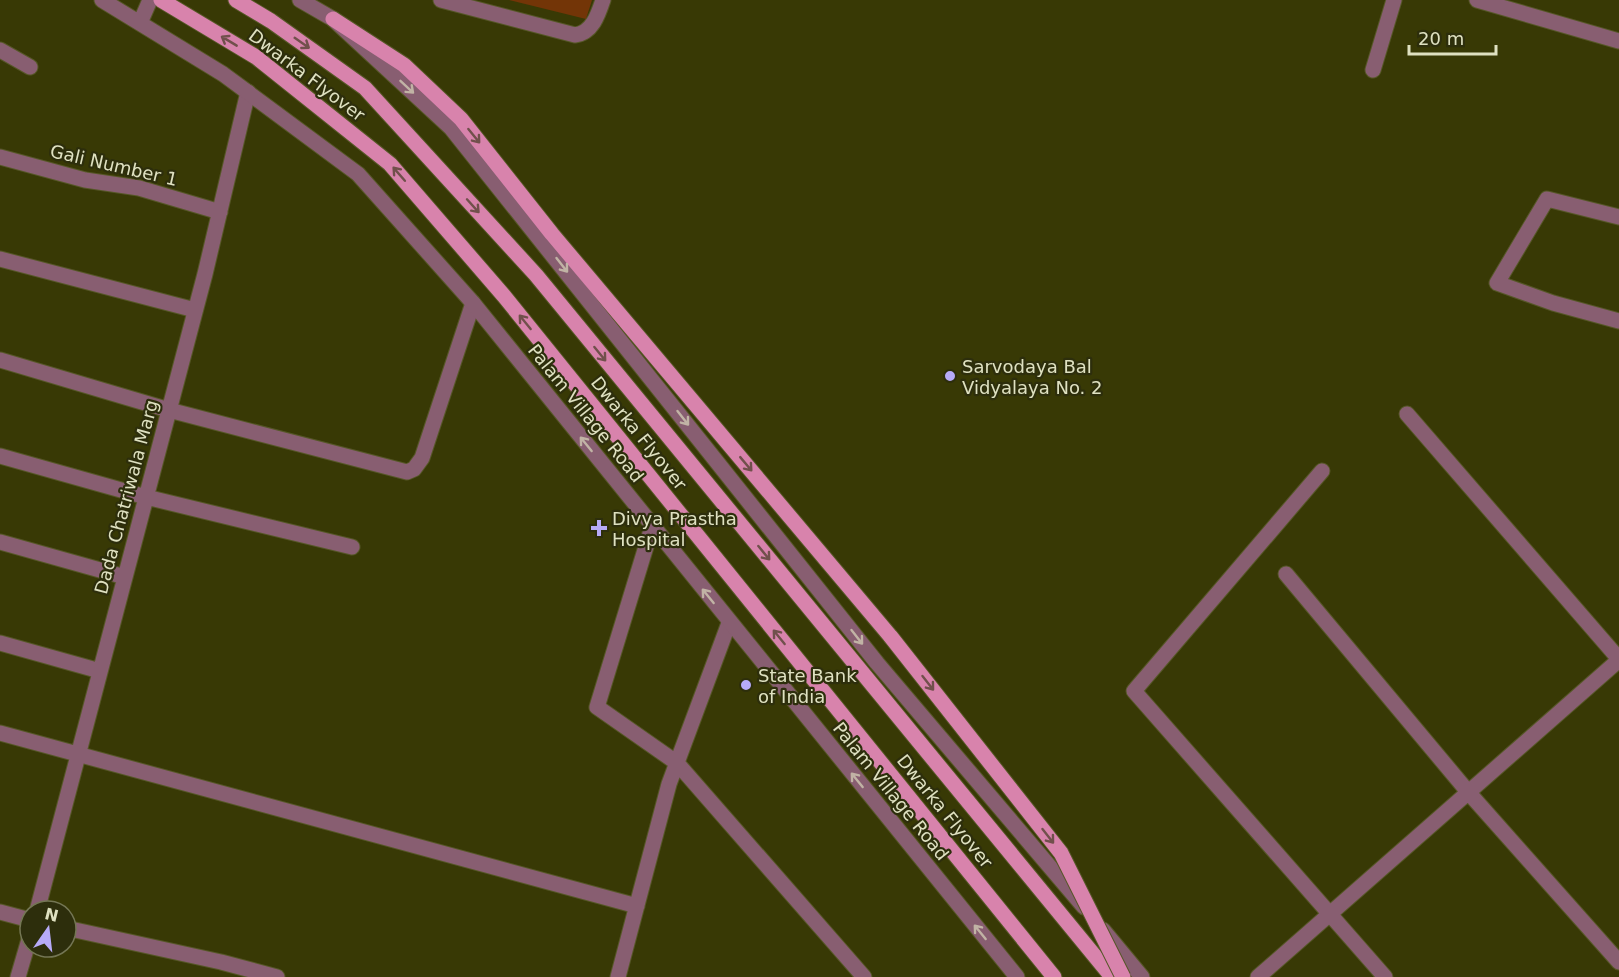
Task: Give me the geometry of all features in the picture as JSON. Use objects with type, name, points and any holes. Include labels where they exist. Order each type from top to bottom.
[{"type":"main road","name":"Dwarka Flyover","points":[[161,0],[256,57],[390,164],[504,296],[1054,977]]},
{"type":"main road","name":"Dwarka Flyover","points":[[236,0],[271,21],[365,88],[536,275],[1112,977]]},
{"type":"main road","points":[[333,19],[404,65],[461,119],[552,234],[891,637],[1061,853],[1123,977]]},
{"type":"street","name":"Palam Village Road","points":[[102,0],[248,92],[358,174],[473,303],[1017,977]]},
{"type":"street","points":[[140,23],[150,0]]},
{"type":"street","points":[[300,0],[333,19],[451,128],[878,663],[1142,977]]},
{"type":"street","points":[[441,0],[575,35],[582,34],[589,28],[603,0]]},
{"type":"street","points":[[1373,70],[1394,0]]},
{"type":"street","points":[[1477,0],[1619,41]]},
{"type":"street","points":[[0,50],[30,67]]},
{"type":"street","name":"Dada Chatriwala Marg","points":[[40,899],[170,410],[248,92]]},
{"type":"street","name":"Gali Number 1","points":[[0,157],[85,180],[139,188],[219,212]]},
{"type":"street","points":[[1619,217],[1547,198],[1497,283],[1553,303],[1619,321]]},
{"type":"street","points":[[0,260],[195,310]]},
{"type":"street","points":[[0,360],[170,410],[407,472],[422,458],[473,303]]},
{"type":"street","points":[[1258,977],[1619,659],[1407,414]]},
{"type":"street","points":[[0,456],[146,497],[352,547]]},
{"type":"street","points":[[1322,471],[1134,691],[1385,977]]},
{"type":"street","points":[[652,527],[597,707],[677,763],[864,977]]},
{"type":"street","points":[[0,542],[125,577]]},
{"type":"street","points":[[1286,574],[1469,793],[1619,962]]},
{"type":"street","points":[[618,977],[677,763],[729,623]]},
{"type":"street","points":[[0,643],[100,671]]},
{"type":"street","points":[[0,734],[637,906]]},
{"type":"street","points":[[0,912],[18,917]]},
{"type":"street","points":[[78,931],[221,962],[277,977]]},
{"type":"street","points":[[18,977],[23,959]]},
{"type":"street","points":[[216,977],[221,962]]},
{"type":"shaded area","points":[[509,0],[592,0],[586,19]]},
{"type":"place","name":"Sarvodaya Bal Vidyalaya No. 2","points":[[950,376]]},
{"type":"place","name":"Divya Prastha Hospital","points":[[599,528]]},
{"type":"place","name":"State Bank of India","points":[[746,685]]}]
